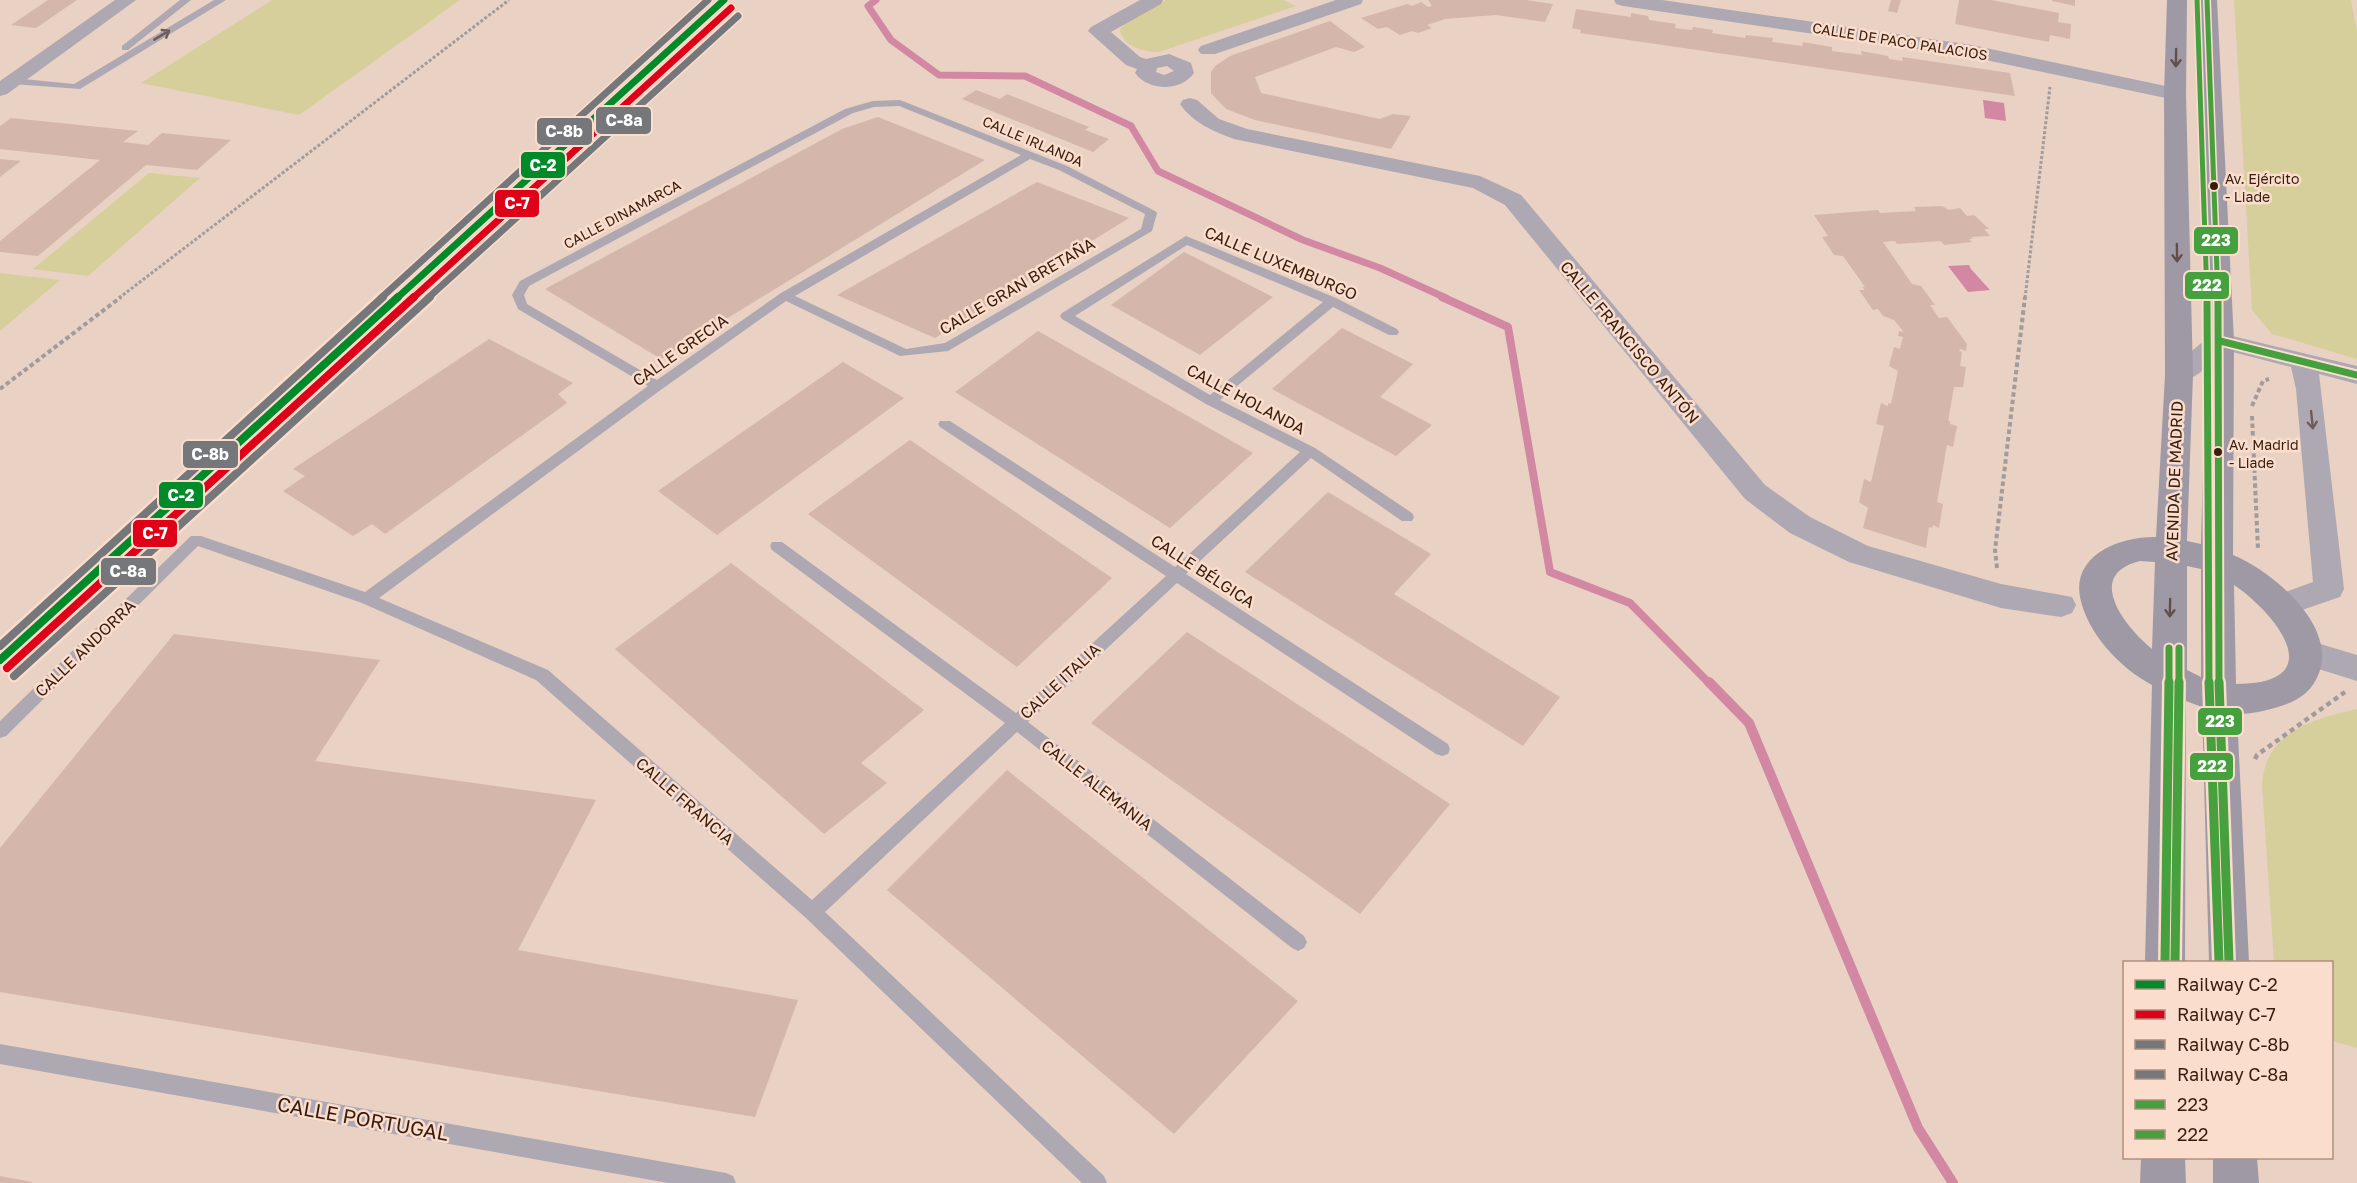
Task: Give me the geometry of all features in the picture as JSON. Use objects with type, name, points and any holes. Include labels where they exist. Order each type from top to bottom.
[{"type":"main road","name":"AVENIDA DE MADRID","points":[[2165,961],[2171,549],[2179,375],[2175,94],[2177,0]]},
{"type":"main road","points":[[2207,0],[2220,341],[2217,562],[2219,696],[2229,961]]},
{"type":"main road","points":[[2140,549],[2171,549],[2217,562],[2257,584],[2282,605],[2300,629],[2307,653],[2305,672],[2293,686],[2274,696],[2248,699],[2219,696],[2182,684],[2147,665],[2119,641],[2101,616],[2095,592],[2099,571],[2115,556],[2140,549]]},
{"type":"main road","points":[[2163,1159],[2163,1183]]},
{"type":"main road","points":[[2235,1159],[2236,1183]]},
{"type":"street","points":[[4,83],[127,0]]},
{"type":"street","name":"CALLE FRANCISCO ANTÓN","points":[[1154,0],[1098,31],[1212,123],[1242,134],[1480,183],[1513,200],[1755,492],[1800,525],[1859,554],[2001,596],[2061,605]]},
{"type":"street","points":[[1148,71],[1153,62],[1178,69],[1208,50],[1354,0]]},
{"type":"street","name":"CALLE DE PACO PALACIOS","points":[[1623,0],[1972,51],[2175,94]]},
{"type":"street","points":[[1178,69],[1190,104]]},
{"type":"street","points":[[2179,375],[2220,341],[2357,375]]},
{"type":"street","points":[[2282,605],[2329,589],[2309,389],[2303,362]]},
{"type":"street","points":[[2307,653],[2348,666]]},
{"type":"lane","points":[[76,87],[186,0]]},
{"type":"lane","points":[[4,83],[76,87],[221,0]]},
{"type":"lane","name":"CALLE IRLANDA","points":[[900,103],[1063,168],[1150,213]]},
{"type":"lane","name":"CALLE DINAMARCA","points":[[657,386],[522,306],[518,295],[524,284],[836,117],[873,104],[900,103]]},
{"type":"lane","name":"CALLE GRECIA","points":[[366,599],[657,386],[785,296],[1030,154]]},
{"type":"lane","name":"CALLE GRAN BRETAÑA","points":[[785,296],[905,353],[948,347],[1146,231],[1150,213]]},
{"type":"lane","name":"CALLE LUXEMBURGO","points":[[1066,316],[1186,240],[1332,301],[1393,332]]},
{"type":"lane","points":[[1211,401],[1332,301]]},
{"type":"lane","name":"CALLE HOLANDA","points":[[1066,316],[1211,401],[1310,451],[1407,517]]},
{"type":"lane","name":"CALLE BÉLGICA","points":[[945,424],[1442,748]]},
{"type":"lane","name":"CALLE ITALIA","points":[[812,912],[1310,451]]},
{"type":"lane","name":"CALLE FRANCIA","points":[[196,540],[366,599],[542,675],[812,912],[1097,1183]]},
{"type":"lane","name":"CALLE ANDORRA","points":[[0,731],[196,540]]},
{"type":"lane","name":"CALLE ALEMANIA","points":[[777,546],[1016,722],[1298,942]]},
{"type":"lane","name":"CALLE PORTUGAL","points":[[0,1053],[726,1183]]},
{"type":"path","points":[[0,389],[509,0]]},
{"type":"path","points":[[2001,596],[1995,550],[2052,68]]},
{"type":"path","points":[[2258,554],[2252,404],[2263,381],[2271,379],[2263,353]]},
{"type":"path","points":[[2253,766],[2257,755],[2345,694],[2348,666]]},
{"type":"shaded area","points":[[272,0],[460,0],[299,115],[141,83]]},
{"type":"shaded area","points":[[1166,0],[1283,0],[1296,6],[1159,52],[1135,47],[1125,40],[1120,29],[1126,23]]},
{"type":"shaded area","points":[[2234,0],[2351,0],[2357,32],[2357,359],[2272,334],[2252,310]]},
{"type":"shaded area","points":[[1983,100],[2004,103],[2006,121],[1985,118]]},
{"type":"shaded area","points":[[149,173],[200,178],[88,276],[33,269]]},
{"type":"shaded area","points":[[1969,265],[1990,290],[1968,292],[1948,266]]},
{"type":"shaded area","points":[[0,273],[60,280],[0,331]]},
{"type":"shaded area","points":[[2357,709],[2357,1048],[2333,1041],[2333,961],[2274,961],[2262,785],[2265,767],[2272,752],[2282,740],[2308,723]]},
{"type":"building","points":[[48,0],[77,0],[36,28],[11,25]]},
{"type":"building","points":[[1428,0],[1526,0],[1553,4],[1545,22],[1496,15],[1445,19],[1427,25],[1432,28],[1418,33],[1412,31],[1400,35],[1387,27],[1378,29],[1361,18],[1407,4],[1412,6],[1421,2],[1428,7],[1432,6]]},
{"type":"building","points":[[1891,0],[1901,0],[1897,13],[1888,11]]},
{"type":"building","points":[[1959,0],[1991,0],[2059,13],[2058,22],[2071,24],[2070,39],[2050,35],[2049,42],[1955,24]]},
{"type":"building","points":[[2075,0],[2075,6],[2052,1]]},
{"type":"building","points":[[1576,9],[1631,17],[1631,13],[1648,16],[1649,20],[1676,24],[1675,28],[1692,30],[1693,27],[1713,30],[1712,33],[1745,38],[1746,35],[1773,38],[1772,42],[1802,46],[1803,42],[1832,47],[1832,51],[1862,55],[1861,51],[1888,56],[1889,59],[1903,61],[1902,57],[2010,73],[2015,96],[1580,33],[1581,30],[1572,28]]},
{"type":"building","points":[[1330,21],[1365,47],[1354,52],[1336,47],[1255,77],[1261,93],[1380,119],[1393,114],[1411,116],[1391,149],[1255,120],[1226,109],[1211,93],[1211,72],[1215,66],[1230,56]]},
{"type":"building","points":[[976,90],[1000,99],[1007,94],[1089,127],[1085,130],[1109,139],[1093,152],[962,99]]},
{"type":"building","points":[[878,117],[985,160],[661,359],[545,289],[842,129]]},
{"type":"building","points":[[11,118],[138,131],[123,142],[148,145],[162,133],[231,140],[197,170],[146,165],[38,256],[0,252],[0,241],[100,160],[0,149],[0,126]]},
{"type":"building","points":[[0,159],[21,161],[0,177]]},
{"type":"building","points":[[1037,182],[1129,218],[935,338],[837,295]]},
{"type":"building","points":[[1942,206],[1949,210],[1960,208],[1967,216],[1974,215],[1989,229],[1984,229],[1990,236],[1971,237],[1973,239],[1969,239],[1972,242],[1944,245],[1941,241],[1897,244],[1895,241],[1883,242],[1912,284],[1921,286],[1935,305],[1930,305],[1939,318],[1947,317],[1967,344],[1966,351],[1960,349],[1959,351],[1962,352],[1960,366],[1966,367],[1963,387],[1954,387],[1948,421],[1957,426],[1953,447],[1947,445],[1937,502],[1943,504],[1939,528],[1933,525],[1932,528],[1929,527],[1926,548],[1863,528],[1868,508],[1859,502],[1864,479],[1871,482],[1884,426],[1876,424],[1881,403],[1888,406],[1888,403],[1891,404],[1898,371],[1889,366],[1894,347],[1900,349],[1903,337],[1898,336],[1899,331],[1904,332],[1894,320],[1883,316],[1878,309],[1873,310],[1859,290],[1865,290],[1862,287],[1865,287],[1843,256],[1834,255],[1822,237],[1828,236],[1814,215],[1878,210],[1880,213],[1916,211],[1914,207]]},
{"type":"building","points":[[1184,252],[1273,297],[1200,355],[1111,305]]},
{"type":"building","points":[[1342,328],[1413,364],[1380,397],[1432,425],[1396,456],[1272,389]]},
{"type":"building","points":[[1038,331],[1253,453],[1170,528],[955,392]]},
{"type":"building","points":[[489,339],[573,383],[558,394],[567,403],[385,534],[372,524],[353,536],[283,491],[305,476],[293,469]]},
{"type":"building","points":[[843,362],[904,398],[717,535],[658,491]]},
{"type":"building","points":[[910,440],[1112,578],[1017,667],[808,514]]},
{"type":"building","points":[[1328,492],[1431,554],[1394,594],[1560,697],[1523,746],[1245,572]]},
{"type":"building","points":[[731,563],[924,710],[861,763],[887,783],[824,834],[615,649]]},
{"type":"building","points":[[1187,632],[1450,804],[1360,914],[1091,723]]},
{"type":"building","points":[[174,634],[380,660],[315,761],[596,800],[518,950],[798,1000],[755,1117],[0,992],[0,848]]},
{"type":"building","points":[[1007,770],[1298,1001],[1174,1134],[887,890]]},
{"type":"building","points":[[0,1176],[32,1182],[32,1183],[0,1183]]},
{"type":"waterway","points":[[876,0],[868,6],[891,40],[939,75],[1025,76],[1131,126],[1158,171],[1303,240],[1380,268],[1446,298]]},
{"type":"waterway","points":[[1442,297],[1508,327],[1550,572],[1630,603],[1710,684]]},
{"type":"waterway","points":[[1709,682],[1749,723],[1918,1128],[1953,1183]]},
{"type":"rail line","name":"C-8b","points":[[0,646],[708,0]]},
{"type":"rail line","name":"C-2","points":[[0,660],[724,0]]},
{"type":"rail line","name":"C-7","points":[[7,668],[731,8]]},
{"type":"rail line","name":"C-8a","points":[[14,676],[738,16]]},
{"type":"transit line","name":"222","points":[[2197,0],[2209,341],[2207,562],[2209,696],[2219,961]]},
{"type":"transit line","name":"223","points":[[2207,0],[2220,341],[2217,562],[2219,696],[2229,961]]},
{"type":"transit line","name":"223","points":[[2220,341],[2357,375]]},
{"type":"transit line","name":"223","points":[[2165,961],[2169,648]]},
{"type":"transit line","name":"222","points":[[2175,961],[2179,648]]},
{"type":"place","name":"Av. Ejército - Liade","points":[[2214,186]]},
{"type":"place","name":"Av. Madrid - Liade","points":[[2218,452]]}]
